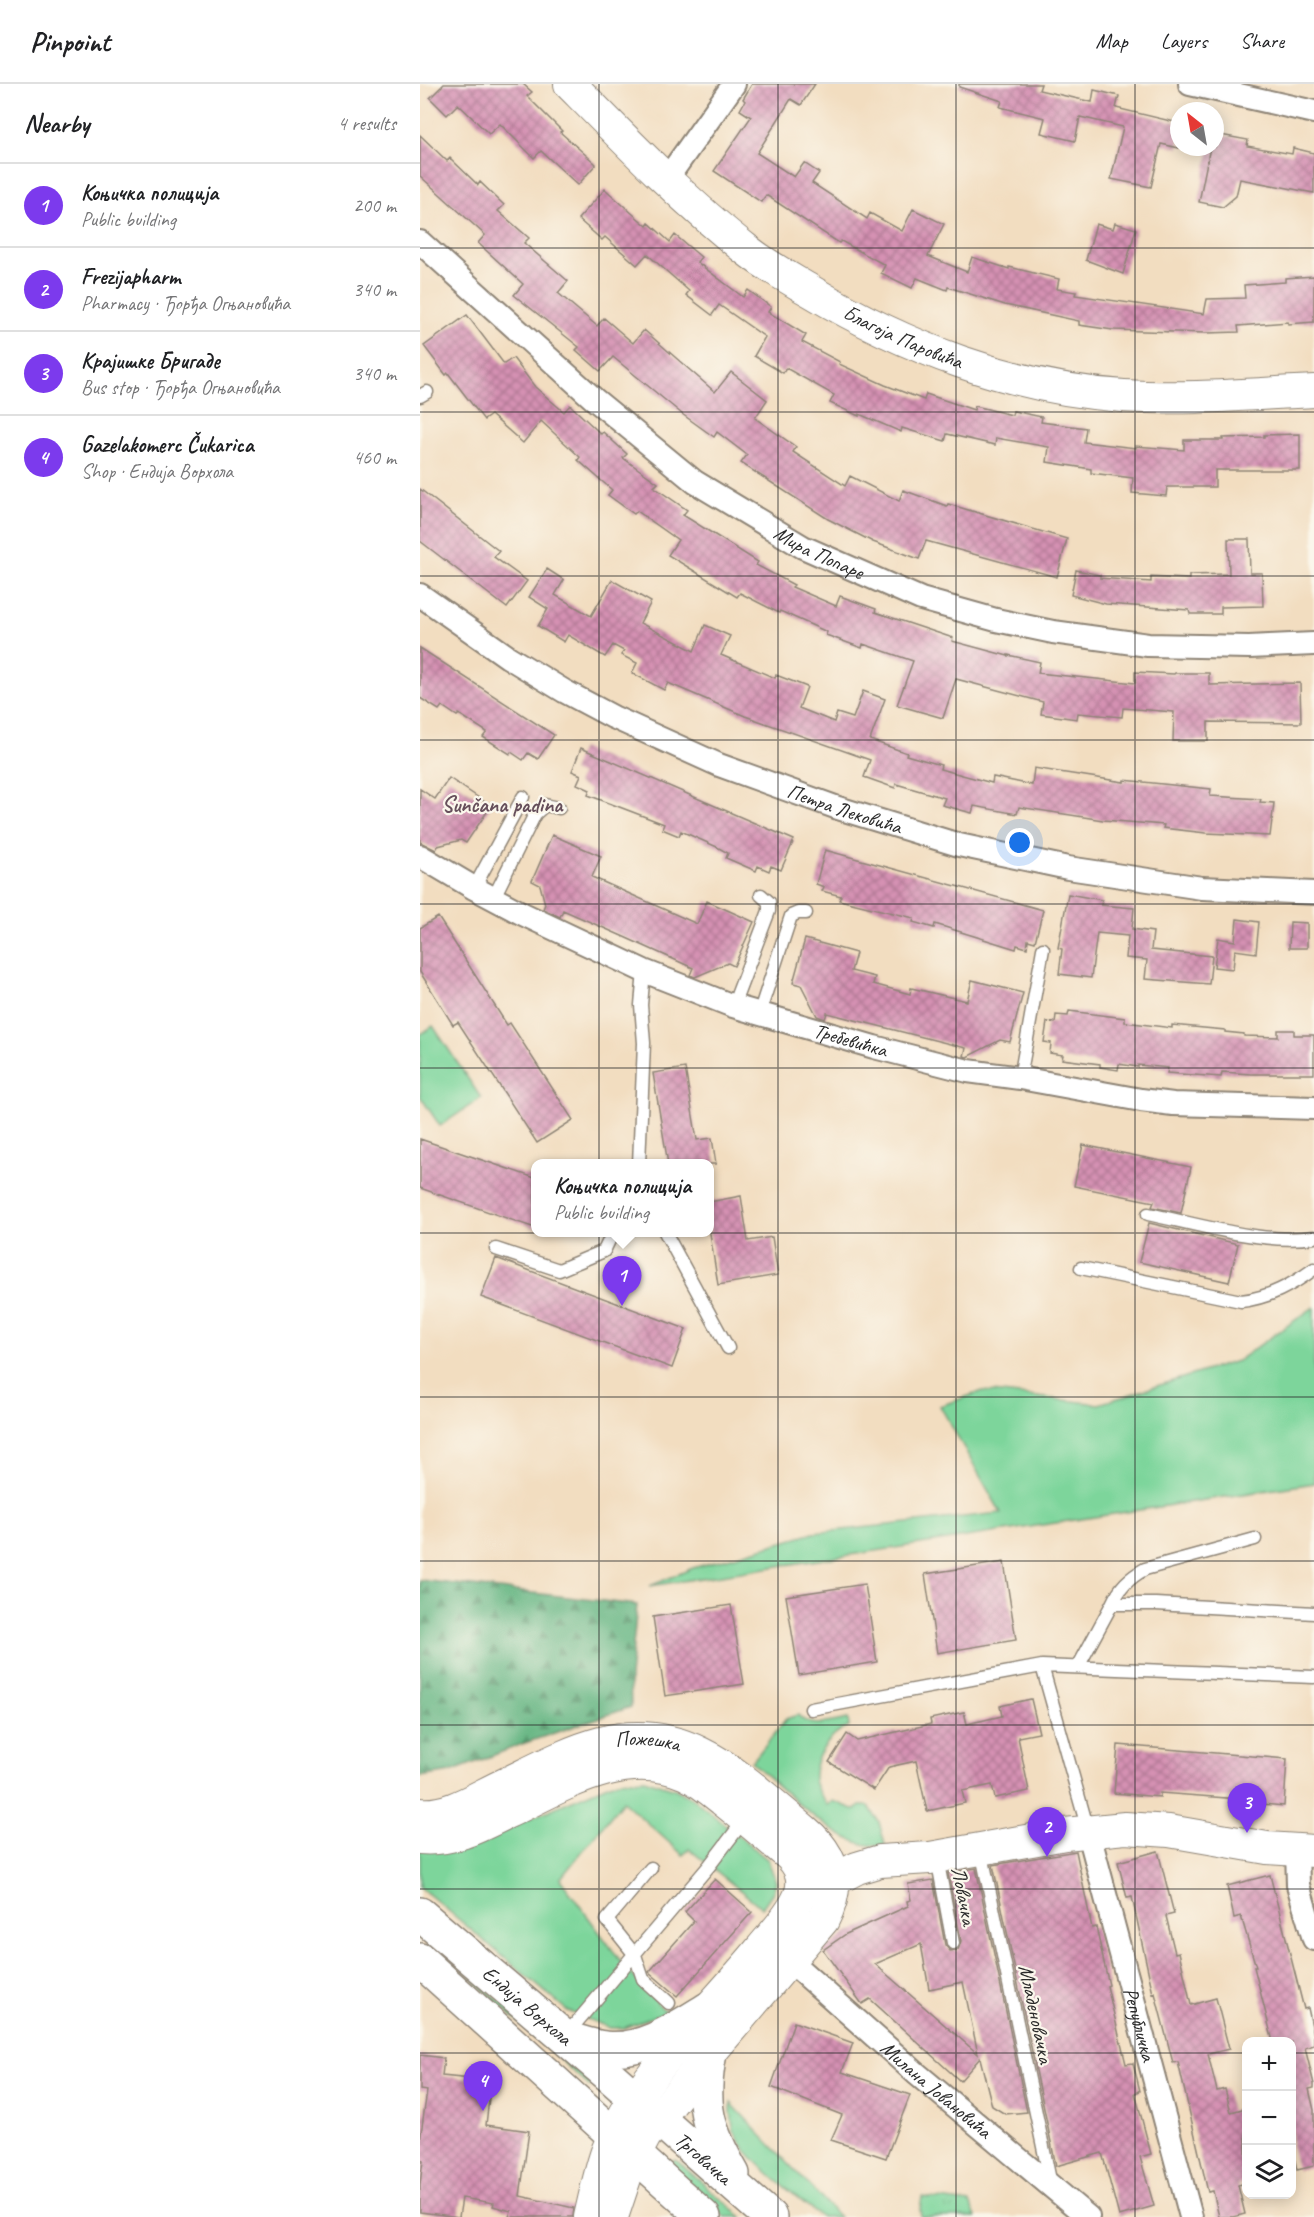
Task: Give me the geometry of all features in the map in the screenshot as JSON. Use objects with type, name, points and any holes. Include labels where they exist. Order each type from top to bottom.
[{"type":"main road","name":"Благоја Паровића","points":[[570,84],[666,180],[750,252],[788,278],[881,330],[972,366],[1067,389],[1123,396],[1170,397],[1314,391]]},
{"type":"main road","name":"Пожешка","points":[[420,1814],[436,1814],[457,1807],[568,1755],[600,1743],[620,1739],[667,1740],[692,1748],[723,1766],[792,1820],[821,1849],[830,1864],[834,1880]]},
{"type":"main road","name":"Пожешка","points":[[420,1838],[444,1838],[470,1831],[574,1780],[597,1772],[633,1764],[660,1766],[687,1775],[704,1785],[745,1818],[796,1862],[802,1881]]},
{"type":"main road","points":[[590,2217],[602,2162],[623,2145],[711,2007],[753,1959],[794,1905],[799,1897],[802,1881],[834,1880],[847,1872],[871,1863],[933,1857],[1088,1830],[1125,1828],[1169,1831],[1267,1848],[1306,1851]]},
{"type":"main road","points":[[647,2108],[710,2053],[823,1920],[832,1900],[834,1880]]},
{"type":"main road","name":"Ендија Ворхола","points":[[420,1914],[647,2108]]},
{"type":"main road","name":"Ендија Ворхола","points":[[420,1960],[623,2145]]},
{"type":"main road","points":[[564,2037],[605,2048],[621,2048],[659,2037],[711,2007]]},
{"type":"main road","points":[[710,2053],[705,2084],[709,2123],[718,2147],[758,2206]]},
{"type":"main road","name":"Трговачка","points":[[647,2108],[758,2206]]},
{"type":"main road","points":[[612,2217],[623,2145]]},
{"type":"main road","name":"Трговачка","points":[[623,2145],[703,2217]]},
{"type":"main road","points":[[663,2217],[703,2217]]},
{"type":"street","points":[[666,180],[734,84]]},
{"type":"street","points":[[1190,84],[1314,112]]},
{"type":"street","name":"Мира Попаре","points":[[420,242],[594,399],[695,482],[803,547],[921,599],[996,620],[1053,632],[1148,645],[1249,647],[1314,644]]},
{"type":"street","name":"Петра Лековића","points":[[420,595],[508,657],[613,717],[719,765],[838,808],[959,845],[1068,868],[1202,888],[1314,893]]},
{"type":"street","name":"Требевићка","points":[[420,856],[483,893],[644,971],[759,1014],[916,1059],[968,1071],[1173,1104],[1314,1108]]},
{"type":"street","name":"Републичка","points":[[1088,1830],[1191,2217]]},
{"type":"street","points":[[1306,1851],[1298,1885],[1314,1940]]},
{"type":"street","name":"Милана Јовановића","points":[[789,1960],[917,2074],[1088,2217]]},
{"type":"lane","points":[[483,893],[523,797]]},
{"type":"lane","points":[[483,893],[535,814],[545,805],[559,808]]},
{"type":"lane","points":[[733,1005],[769,911],[769,902],[761,895]]},
{"type":"lane","points":[[759,1014],[791,916],[806,913]]},
{"type":"lane","points":[[1020,1078],[1043,949]]},
{"type":"lane","points":[[639,1159],[644,1043],[641,1005],[644,971]]},
{"type":"lane","points":[[1148,1214],[1269,1239],[1314,1237]]},
{"type":"lane","points":[[496,1249],[559,1270],[604,1251],[611,1237]]},
{"type":"lane","points":[[667,1237],[728,1348]]},
{"type":"lane","points":[[1081,1268],[1241,1301],[1258,1299],[1278,1292],[1314,1269]]},
{"type":"lane","points":[[1078,1667],[1119,1591],[1130,1578],[1145,1569],[1255,1539]]},
{"type":"lane","points":[[1112,1604],[1156,1604],[1314,1613]]},
{"type":"lane","points":[[1042,1666],[1088,1830]]},
{"type":"lane","points":[[811,1709],[1042,1666],[1314,1677]]},
{"type":"lane","points":[[564,2037],[709,1866],[745,1818]]},
{"type":"lane","name":"Младеновачка","points":[[981,1848],[1052,2187]]},
{"type":"lane","name":"Ловачка","points":[[933,1857],[954,1942]]},
{"type":"lane","points":[[651,1868],[607,1920],[635,1955],[643,1979],[669,2003]]},
{"type":"green space","points":[[433,1026],[481,1098],[440,1126],[420,1096],[420,1035]]},
{"type":"green space","points":[[1314,1307],[1314,1483],[650,1586],[693,1568],[814,1533],[1001,1513],[940,1406],[983,1391],[1099,1404],[1237,1361]]},
{"type":"green space","points":[[420,1580],[637,1605],[630,1677],[631,1707],[522,1744],[451,1772],[420,1777]]},
{"type":"green space","points":[[798,1715],[803,1720],[815,1724],[848,1719],[849,1727],[835,1735],[819,1755],[814,1780],[817,1790],[827,1805],[833,1801],[856,1810],[860,1806],[869,1806],[879,1822],[885,1845],[868,1845],[851,1840],[833,1830],[814,1817],[752,1762],[786,1719]]},
{"type":"green space","points":[[644,1779],[675,1789],[695,1800],[768,1860],[776,1882],[773,1892],[762,1908],[689,1849],[683,1855],[623,1801],[560,1879],[625,1967],[665,2011],[678,2007],[624,2028],[610,2028],[568,2011],[420,1887],[420,1849],[477,1841],[617,1781]]},
{"type":"green space","points":[[443,1954],[596,2081],[595,2085],[589,2086]]},
{"type":"green space","points":[[731,2103],[839,2217],[821,2217],[774,2178],[751,2155],[734,2131]]},
{"type":"green space","points":[[676,2160],[742,2217],[725,2217],[670,2169],[668,2165]]},
{"type":"green space","points":[[922,2197],[970,2203],[976,2217],[921,2217]]},
{"type":"building","points":[[444,84],[523,84],[532,92],[527,96],[562,131],[560,132],[596,164],[578,185],[541,151],[534,158],[500,124],[489,134],[458,104],[447,115],[430,98]]},
{"type":"building","points":[[752,84],[815,84],[801,105],[791,99],[757,153],[794,177],[804,163],[819,173],[812,183],[867,219],[870,213],[902,231],[913,209],[944,224],[928,256],[967,272],[972,257],[1009,269],[1009,267],[1059,279],[1057,289],[1076,292],[1075,295],[1204,314],[1207,299],[1245,298],[1244,285],[1285,282],[1285,278],[1314,276],[1314,322],[1238,326],[1239,332],[1113,330],[1079,325],[1079,321],[1005,305],[948,287],[947,290],[917,278],[912,288],[881,273],[885,265],[841,241],[839,243],[766,195],[761,202],[714,171],[751,117],[740,110],[745,101],[743,99]]},
{"type":"building","points":[[959,84],[1041,84],[1039,90],[1092,102],[1094,90],[1119,96],[1116,108],[1170,121],[1170,146],[1161,144],[1151,187],[1111,179],[1123,127],[1080,117],[1075,141],[1041,133],[1045,118],[1000,107],[1002,101],[959,87]]},
{"type":"building","points":[[420,135],[447,161],[450,158],[478,185],[480,182],[504,205],[498,211],[529,238],[524,243],[568,281],[558,293],[597,326],[604,318],[633,343],[644,330],[715,392],[731,372],[767,400],[755,418],[796,447],[793,452],[845,486],[850,476],[899,501],[903,490],[947,506],[948,504],[1067,539],[1057,577],[926,541],[919,559],[873,542],[828,519],[741,463],[747,455],[717,432],[714,437],[682,414],[613,357],[600,371],[576,350],[579,347],[514,295],[523,284],[478,243],[485,235],[420,176]]},
{"type":"building","points":[[1224,136],[1248,140],[1247,146],[1292,154],[1293,148],[1314,153],[1314,193],[1240,179],[1236,196],[1223,207],[1199,202],[1208,156],[1224,156]]},
{"type":"building","points":[[605,189],[647,226],[649,223],[670,242],[675,235],[701,257],[697,262],[743,297],[748,290],[771,307],[768,312],[806,335],[802,342],[840,362],[839,364],[885,385],[924,400],[926,394],[974,410],[975,406],[1012,415],[1013,411],[1042,417],[1041,422],[1086,428],[1084,442],[1136,448],[1136,446],[1184,450],[1184,440],[1223,440],[1223,438],[1300,434],[1300,470],[1215,470],[1215,487],[1167,487],[1166,496],[1132,493],[1133,478],[1091,473],[1091,469],[1047,462],[1049,447],[996,438],[995,445],[947,434],[945,441],[902,428],[901,432],[859,414],[859,416],[830,403],[834,395],[786,368],[783,373],[754,356],[765,337],[719,305],[712,315],[686,295],[689,291],[647,254],[637,265],[605,237],[602,240],[578,219]]},
{"type":"building","points":[[1115,223],[1136,229],[1123,274],[1086,260],[1096,224],[1113,229]]},
{"type":"building","points":[[467,315],[504,364],[513,358],[535,387],[564,412],[570,405],[601,434],[603,432],[627,454],[623,458],[658,483],[654,487],[687,510],[683,515],[758,562],[756,565],[794,585],[792,587],[836,606],[840,596],[876,609],[875,612],[953,638],[952,641],[1040,662],[1038,673],[1135,683],[1135,672],[1209,673],[1209,685],[1300,683],[1301,723],[1208,722],[1208,741],[1173,741],[1174,712],[1123,708],[1122,717],[1078,713],[1077,719],[1041,714],[1043,702],[956,679],[943,718],[897,705],[913,661],[863,644],[862,648],[826,635],[827,632],[780,611],[779,613],[740,593],[737,597],[668,555],[678,540],[637,511],[634,514],[608,495],[612,490],[578,460],[580,457],[541,421],[523,443],[491,415],[484,420],[424,346]]},
{"type":"building","points":[[420,489],[499,551],[494,557],[527,581],[507,608],[420,541]]},
{"type":"building","points":[[1228,539],[1249,539],[1250,573],[1262,573],[1263,606],[1221,607],[1221,614],[1190,614],[1189,610],[1106,604],[1071,595],[1076,570],[1100,575],[1100,578],[1151,582],[1151,577],[1189,579],[1189,575],[1229,574]]},
{"type":"building","points":[[547,569],[564,580],[555,595],[591,616],[612,580],[651,602],[640,623],[694,651],[705,625],[730,636],[721,655],[775,678],[776,675],[807,687],[799,708],[834,722],[837,713],[853,718],[863,691],[885,699],[870,740],[907,753],[906,755],[941,765],[940,769],[992,783],[993,777],[1032,785],[1034,768],[1124,782],[1124,780],[1211,789],[1210,796],[1261,799],[1260,802],[1274,803],[1270,836],[1206,833],[1163,828],[1164,825],[1103,820],[1019,807],[1017,814],[974,806],[972,813],[942,805],[945,798],[896,784],[895,788],[864,777],[870,760],[745,716],[668,683],[664,690],[632,673],[637,663],[621,655],[624,651],[613,645],[605,657],[568,635],[564,642],[538,626],[548,609],[529,597]]},
{"type":"building","points":[[420,648],[554,735],[538,759],[528,753],[523,760],[511,752],[510,754],[483,737],[487,732],[459,714],[457,716],[442,706],[439,710],[420,698]]},
{"type":"building","points":[[581,748],[794,840],[781,870],[771,866],[769,871],[758,866],[756,871],[726,858],[728,853],[717,847],[681,831],[679,836],[662,829],[664,824],[588,795],[590,790],[577,784],[581,775],[572,771]]},
{"type":"building","points":[[449,778],[491,806],[466,843],[461,840],[438,846],[436,850],[420,842],[420,789],[435,799]]},
{"type":"building","points":[[552,835],[601,856],[592,877],[697,924],[707,901],[754,922],[734,966],[728,963],[695,977],[690,975],[693,968],[622,936],[563,910],[560,917],[543,909],[545,904],[540,885],[532,881]]},
{"type":"building","points":[[825,850],[1043,910],[1035,942],[1028,940],[1027,948],[1017,945],[1016,949],[935,924],[934,928],[913,922],[914,918],[839,900],[841,896],[822,891],[824,887],[816,884]]},
{"type":"building","points":[[1068,894],[1102,900],[1101,905],[1134,908],[1132,929],[1153,932],[1151,950],[1212,956],[1209,984],[1145,979],[1147,960],[1126,958],[1128,936],[1097,933],[1091,978],[1059,974],[1062,949],[1058,948]]},
{"type":"building","points":[[438,917],[507,1025],[510,1023],[573,1120],[537,1143],[458,1022],[453,1025],[420,972],[420,928]]},
{"type":"building","points":[[1237,919],[1259,922],[1256,953],[1235,950],[1233,969],[1214,967],[1218,938],[1235,941]]},
{"type":"building","points":[[1290,922],[1307,923],[1307,948],[1289,948]]},
{"type":"building","points":[[805,939],[856,953],[851,971],[875,977],[873,984],[910,994],[911,988],[967,1001],[972,980],[1023,993],[1010,1042],[1000,1040],[967,1057],[964,1056],[966,1048],[827,1013],[825,1019],[817,1016],[801,985],[793,983]]},
{"type":"building","points":[[1069,1011],[1125,1018],[1125,1022],[1172,1028],[1172,1025],[1225,1030],[1225,1032],[1244,1034],[1244,1036],[1278,1037],[1278,1030],[1294,1030],[1294,1035],[1314,1035],[1314,1074],[1222,1072],[1221,1077],[1167,1073],[1168,1068],[1138,1065],[1138,1067],[1119,1064],[1118,1070],[1100,1067],[1100,1064],[1062,1059],[1063,1055],[1050,1053],[1051,1043],[1044,1042],[1047,1022],[1055,1023],[1056,1015],[1068,1016]]},
{"type":"building","points":[[685,1068],[697,1140],[712,1138],[716,1164],[714,1164],[714,1159],[667,1159],[653,1073]]},
{"type":"building","points":[[420,1139],[531,1177],[531,1227],[420,1188]]},
{"type":"building","points":[[1083,1145],[1191,1167],[1181,1213],[1152,1207],[1154,1202],[1074,1186]]},
{"type":"building","points":[[741,1196],[748,1241],[772,1237],[778,1275],[718,1285],[711,1237],[714,1237],[714,1201]]},
{"type":"building","points":[[1149,1223],[1238,1244],[1229,1282],[1139,1262]]},
{"type":"building","points":[[496,1258],[686,1329],[672,1368],[481,1297]]},
{"type":"building","points":[[1004,1562],[1016,1640],[937,1653],[925,1574]]},
{"type":"building","points":[[865,1584],[877,1662],[799,1675],[786,1596]]},
{"type":"building","points":[[731,1605],[744,1684],[665,1696],[653,1617]]},
{"type":"building","points":[[1031,1699],[1039,1733],[1018,1737],[1029,1791],[995,1798],[992,1785],[962,1791],[965,1803],[927,1811],[916,1761],[889,1767],[874,1790],[829,1762],[847,1734],[857,1741],[931,1724],[930,1719],[964,1712],[967,1724],[1002,1716],[1000,1706]]},
{"type":"building","points":[[1118,1745],[1287,1759],[1284,1806],[1240,1802],[1240,1799],[1160,1793],[1160,1797],[1114,1793]]},
{"type":"building","points":[[1076,1851],[1092,1928],[1096,1927],[1109,1985],[1107,1986],[1126,2064],[1133,2063],[1140,2091],[1135,2093],[1151,2154],[1140,2157],[1154,2206],[1119,2216],[1102,2153],[1056,2166],[993,1865]]},
{"type":"building","points":[[1158,1851],[1174,1914],[1166,1916],[1175,1953],[1179,1952],[1191,2005],[1216,1998],[1229,2049],[1208,2054],[1217,2091],[1225,2089],[1231,2112],[1242,2109],[1242,2184],[1238,2185],[1245,2214],[1219,2217],[1213,2191],[1208,2192],[1178,2062],[1173,2063],[1155,1993],[1153,1994],[1132,1897],[1127,1898],[1118,1862]]},
{"type":"building","points":[[976,1868],[1027,2112],[1005,2114],[992,2106],[980,2058],[960,2081],[870,1999],[862,2004],[823,1950],[846,1934],[908,1906],[907,1901],[911,1900],[908,1884],[933,1880],[945,1945],[950,1951],[958,1950],[961,1941],[948,1873]],"holes":[[[921,1944],[929,1989],[963,1982],[978,2054],[875,1964]]]},
{"type":"building","points":[[1270,1875],[1304,2009],[1308,2008],[1314,2035],[1314,2045],[1305,2048],[1314,2084],[1314,2088],[1309,2089],[1314,2110],[1314,2166],[1297,2170],[1296,2166],[1296,2037],[1272,2037],[1254,1967],[1256,1967],[1241,1916],[1234,1918],[1227,1886]]},
{"type":"building","points":[[715,1879],[752,1912],[677,1996],[649,1972],[694,1921],[685,1912]]},
{"type":"building","points":[[794,2022],[853,2043],[842,2072],[910,2095],[886,2158],[831,2140],[842,2115],[771,2087]]},
{"type":"building","points":[[420,2055],[444,2058],[442,2076],[491,2081],[486,2125],[529,2131],[520,2196],[574,2208],[573,2217],[509,2217],[511,2211],[493,2206],[494,2203],[462,2198],[459,2217],[420,2212],[423,2161],[420,2160],[420,2141],[427,2091],[420,2090]]},
{"type":"place","name":"Коњичка полиција","points":[[622,1306]]},
{"type":"place","name":"Крајишке Бригаде","points":[[1247,1833]]},
{"type":"place","name":"Frezijapharm","points":[[1047,1857]]},
{"type":"place","name":"Gazelakomerc Čukarica","points":[[483,2111]]},
{"type":"district","name":"Sunčana padina","points":[[502,804]]}]
